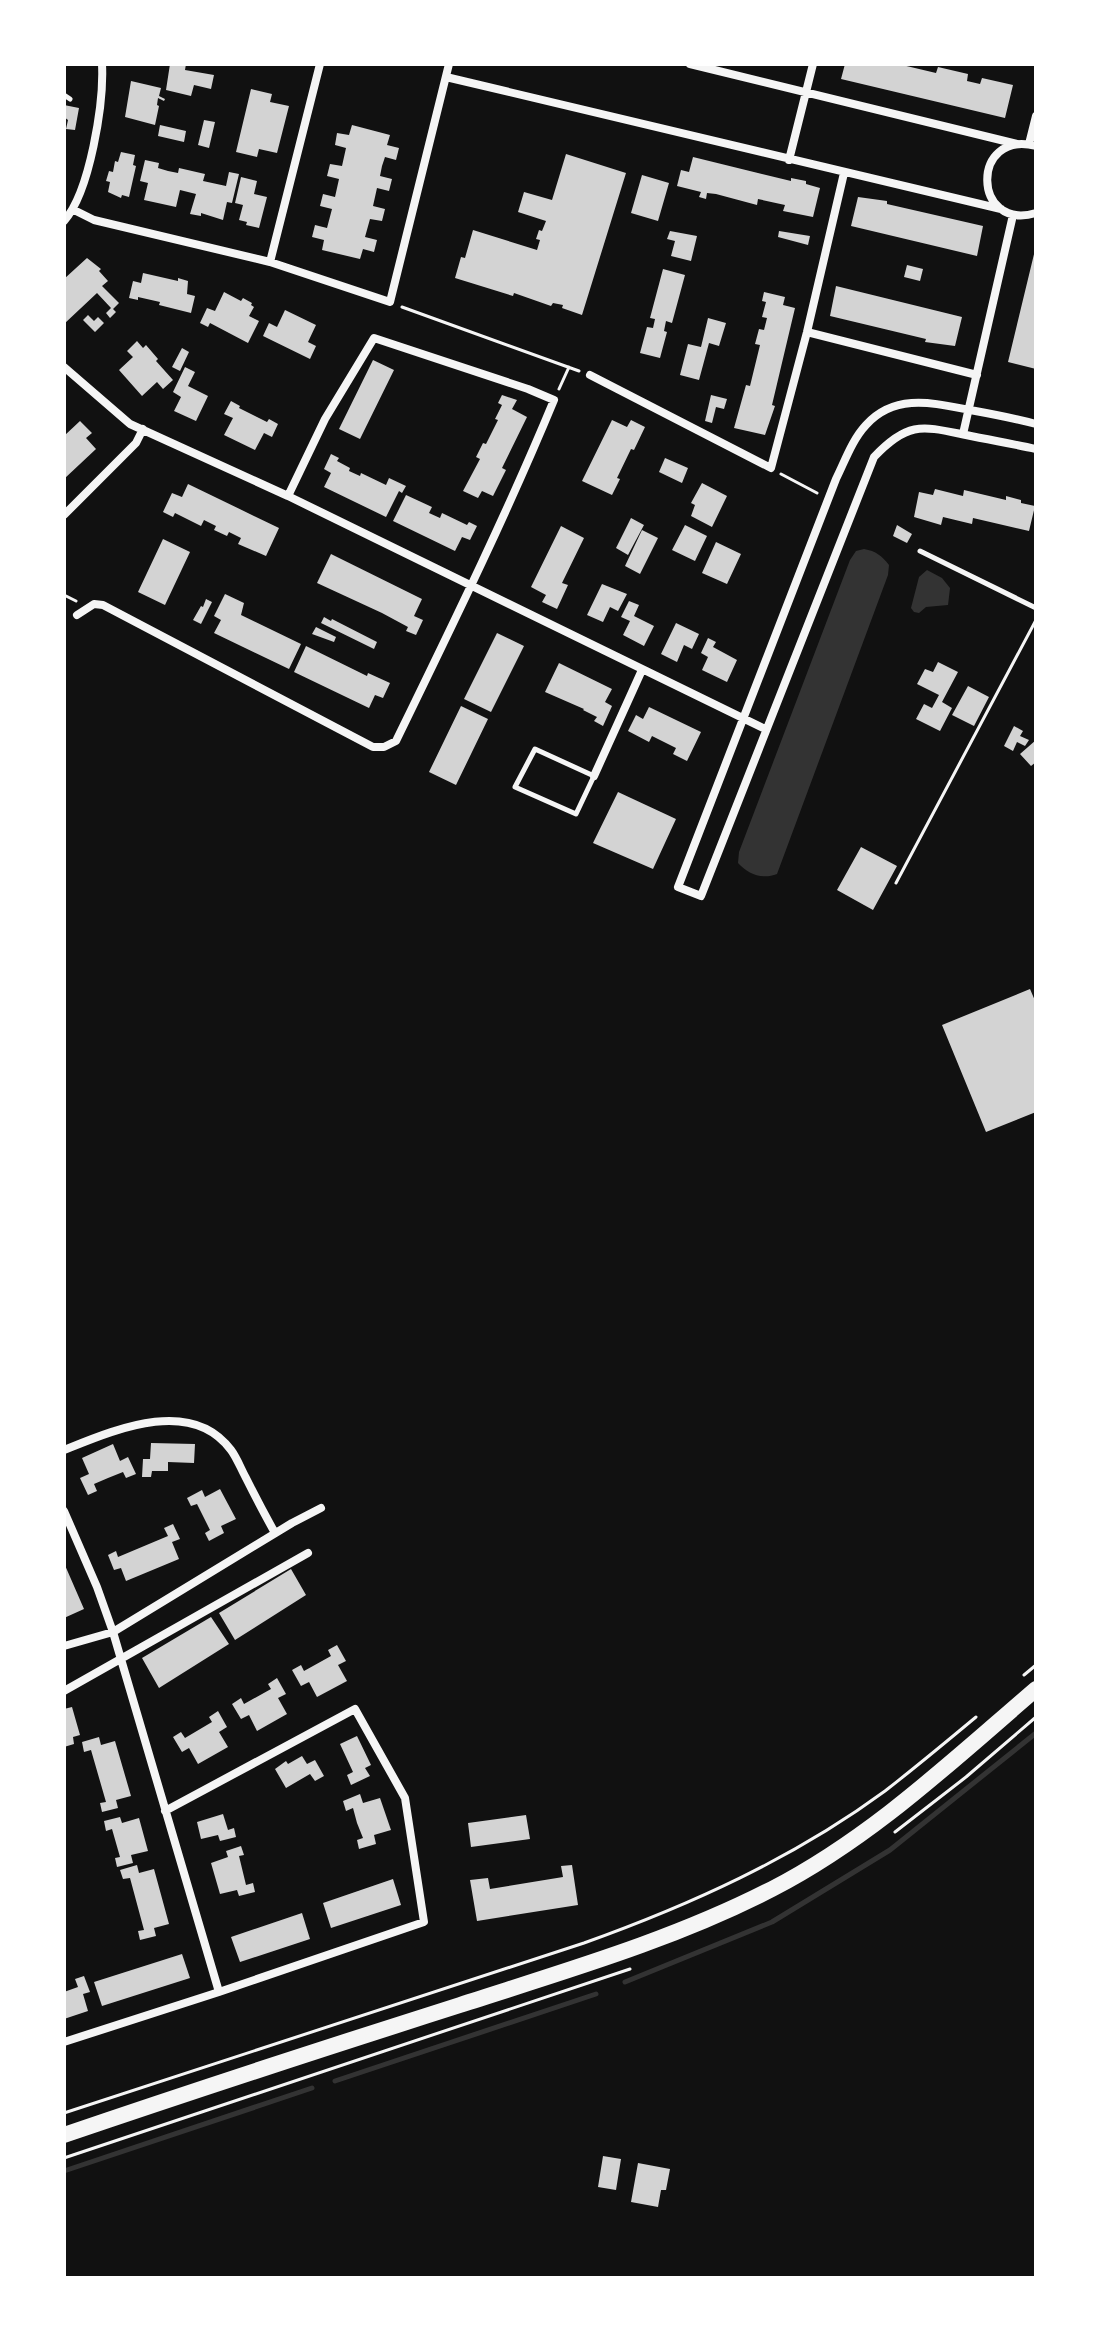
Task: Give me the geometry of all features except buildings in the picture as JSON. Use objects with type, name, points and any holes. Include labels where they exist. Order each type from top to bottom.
[{"type":"main road","points":[[64,2135],[207,2086],[612,1957],[759,1895],[888,1816],[1036,1689]]},
{"type":"street","points":[[64,221],[74,210],[85,181],[99,117],[102,64]]},
{"type":"street","points":[[270,262],[320,64]]},
{"type":"street","points":[[74,210],[94,220],[270,262],[390,302],[449,64]]},
{"type":"street","points":[[690,64],[1017,144],[1033,145],[1036,116]]},
{"type":"street","points":[[789,160],[813,64]]},
{"type":"street","points":[[446,77],[1001,209],[1013,215],[1035,214]]},
{"type":"street","points":[[1001,209],[992,201],[986,177],[995,155],[1005,147],[1017,144]]},
{"type":"street","points":[[590,375],[771,468],[844,173]]},
{"type":"street","points":[[963,434],[1013,215]]},
{"type":"street","points":[[807,332],[977,375]]},
{"type":"street","points":[[77,615],[94,604],[103,605],[373,747],[384,747],[396,741],[471,587],[554,400],[374,338],[325,419],[288,496]]},
{"type":"street","points":[[64,367],[130,424],[288,496],[765,729]]},
{"type":"street","points":[[1036,424],[930,402],[907,402],[888,409],[868,422],[857,436],[828,499],[678,887],[701,896],[874,457],[891,439],[918,428],[939,428],[1036,449]]},
{"type":"street","points":[[64,515],[136,443],[143,429]]},
{"type":"street","points":[[594,776],[642,670]]},
{"type":"street","points":[[64,1450],[137,1425],[193,1422],[212,1431],[231,1450],[275,1533]]},
{"type":"street","points":[[64,1646],[113,1632],[321,1508]]},
{"type":"street","points":[[64,1511],[113,1632],[219,1992]]},
{"type":"street","points":[[64,1691],[308,1553]]},
{"type":"street","points":[[64,2042],[424,1922],[405,1798],[355,1709],[165,1811]]},
{"type":"lane","points":[[920,551],[1036,608]]},
{"type":"lane","points":[[535,749],[594,776],[576,814],[515,787],[535,749]]},
{"type":"path","points":[[390,302],[590,375]]},
{"type":"path","points":[[554,400],[569,367]]},
{"type":"path","points":[[771,468],[828,499]]},
{"type":"path","points":[[896,883],[1036,620]]},
{"type":"path","points":[[1025,1675],[1036,1665]]},
{"type":"path","points":[[64,2113],[584,1943],[706,1895],[822,1833],[883,1792],[979,1714]]},
{"type":"shaded area","points":[[864,549],[884,559],[889,565],[888,575],[777,874],[756,875],[738,863],[739,852],[850,560],[856,551]]},
{"type":"shaded area","points":[[927,570],[942,578],[950,588],[948,605],[926,607],[919,613],[914,612],[911,608],[919,577]]},
{"type":"waterway","points":[[625,1982],[772,1922],[890,1850],[1036,1733]]},
{"type":"waterway","points":[[335,2081],[596,1994]]},
{"type":"waterway","points":[[64,2171],[312,2088]]}]
